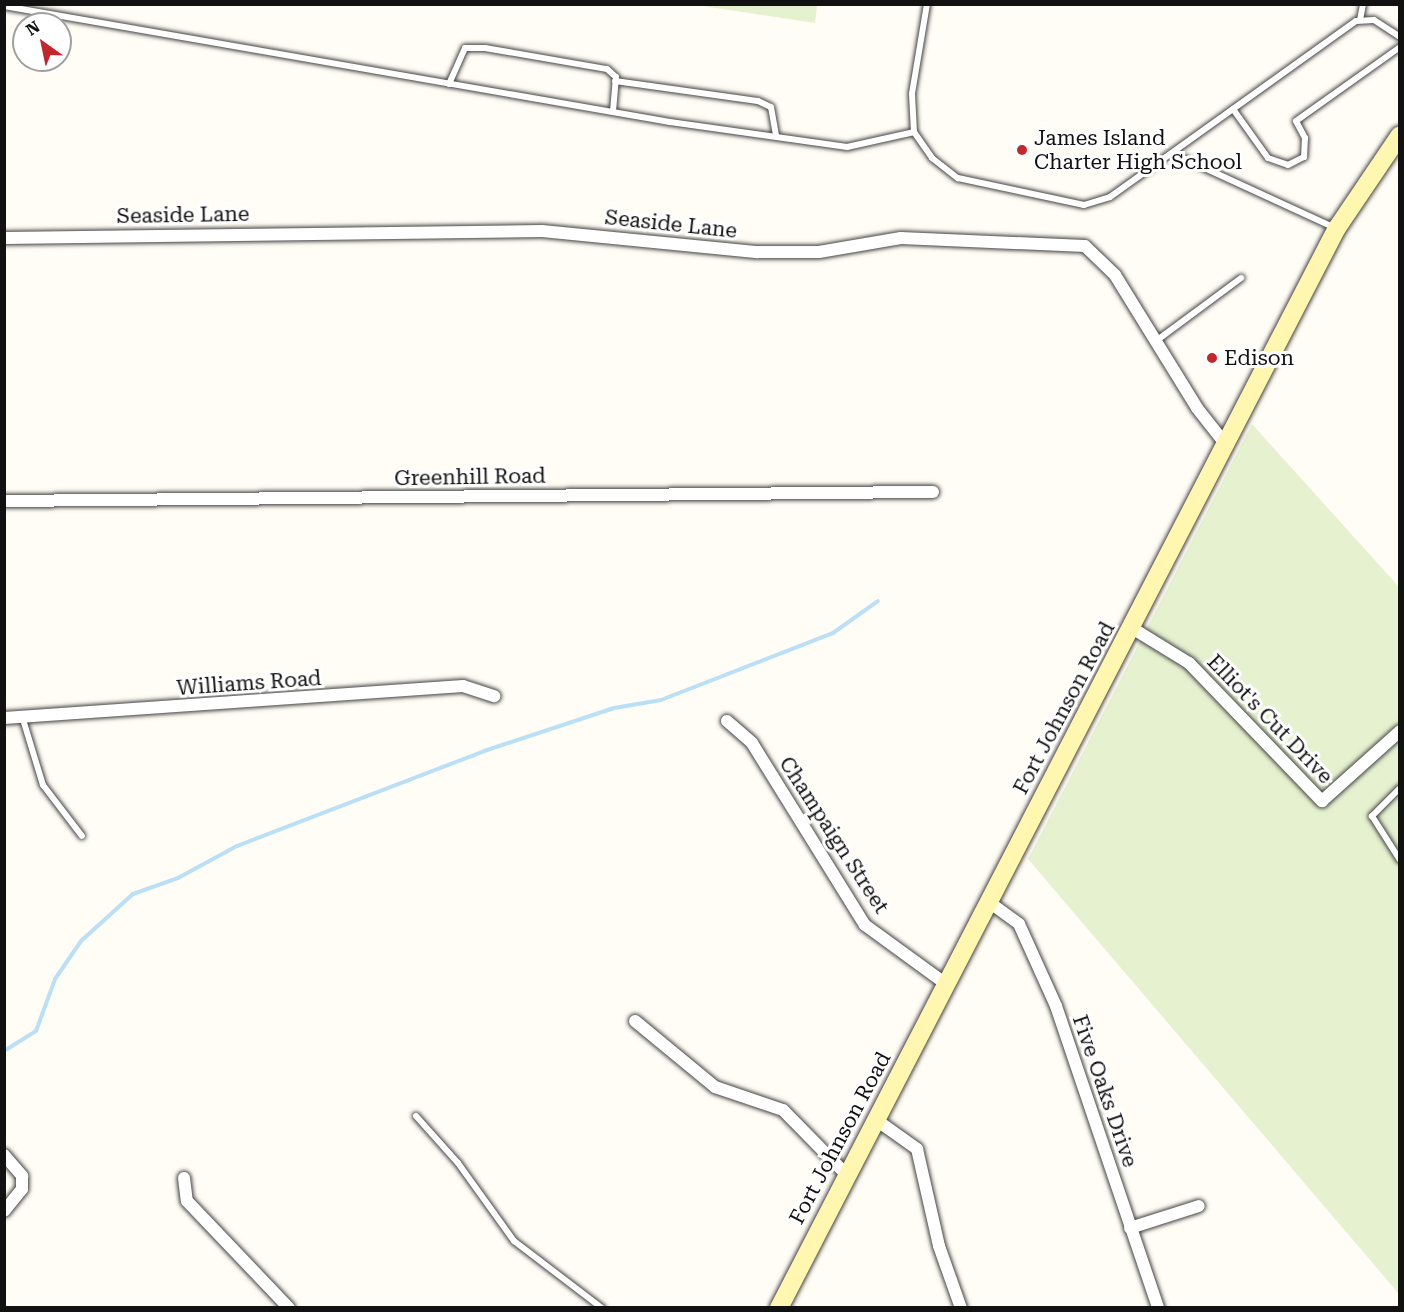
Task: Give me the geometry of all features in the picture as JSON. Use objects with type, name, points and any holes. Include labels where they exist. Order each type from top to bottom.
[{"type":"main road","name":"Fort Johnson Road","points":[[779,1308],[846,1174],[1227,446],[1337,228],[1400,135]]},
{"type":"street","name":"Seaside Lane","points":[[4,238],[542,231],[767,252],[819,252],[901,238],[1065,243],[1095,250],[1227,446]]},
{"type":"street","name":"Greenhill Road","points":[[6,501],[933,492]]},
{"type":"street","name":"Elliot's Cut Drive","points":[[1132,628],[1189,663],[1322,801],[1399,732]]},
{"type":"street","name":"Williams Road","points":[[4,718],[21,715],[463,686],[494,696]]},
{"type":"street","name":"Champaign Street","points":[[727,721],[752,743],[865,924],[946,984]]},
{"type":"street","name":"Five Oaks Drive","points":[[989,902],[1019,924],[1029,944],[1158,1308]]},
{"type":"street","points":[[635,1021],[715,1087],[783,1110],[846,1174]]},
{"type":"street","points":[[875,1119],[917,1149],[939,1246],[961,1308]]},
{"type":"street","points":[[4,1155],[22,1176],[22,1189],[4,1211]]},
{"type":"street","points":[[184,1178],[187,1201],[289,1308]]},
{"type":"street","points":[[1130,1228],[1200,1206]]},
{"type":"lane","points":[[927,4],[912,94],[914,132],[932,158],[958,178],[1084,205],[1110,198],[1360,20],[1374,20],[1400,38]]},
{"type":"lane","points":[[1360,20],[1363,4]]},
{"type":"lane","points":[[4,6],[449,84],[847,147],[914,132]]},
{"type":"lane","points":[[1233,109],[1268,158],[1288,165],[1304,157],[1305,138],[1296,121],[1400,47]]},
{"type":"lane","points":[[449,84],[465,48],[607,69],[615,81],[613,111]]},
{"type":"lane","points":[[615,81],[758,101],[771,107],[776,136]]},
{"type":"lane","points":[[1172,153],[1337,228]]},
{"type":"lane","points":[[1156,341],[1241,278]]},
{"type":"lane","points":[[21,715],[43,785],[82,836]]},
{"type":"lane","points":[[1400,788],[1372,816],[1400,860]]},
{"type":"lane","points":[[416,1116],[458,1163],[514,1241],[602,1308]]},
{"type":"green space","points":[[817,4],[815,23],[696,5]]},
{"type":"green space","points":[[1252,424],[1399,587],[1399,1294],[1028,859]]},
{"type":"waterway","points":[[4,1051],[36,1031],[55,979],[81,941],[133,894],[178,878],[237,846],[484,751],[614,708],[661,700],[833,633],[878,601]]},
{"type":"place","name":"James Island Charter High School","points":[[1022,150]]},
{"type":"place","name":"Edison","points":[[1212,358]]}]
